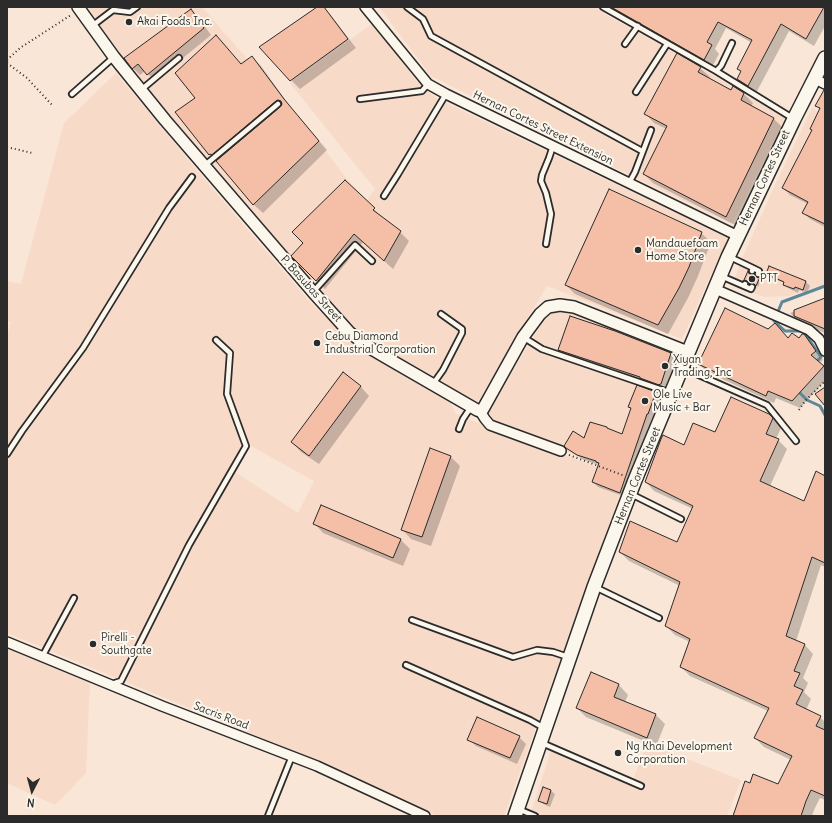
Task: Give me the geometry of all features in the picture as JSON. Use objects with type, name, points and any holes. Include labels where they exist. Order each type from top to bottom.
[{"type":"main road","name":"Hernan Cortes Street","points":[[517,813],[569,657],[635,480],[728,257],[794,119],[820,82],[825,58]]},
{"type":"street","name":"Hernan Cortes Street Extension","points":[[365,7],[428,84],[738,236]]},
{"type":"street","name":"P. Basubas Street","points":[[79,8],[114,57],[204,166],[349,332],[375,351],[476,409]]},
{"type":"street","points":[[715,289],[809,330],[819,339],[825,351]]},
{"type":"street","points":[[476,409],[483,409],[523,337],[540,314],[548,307],[560,305],[574,306],[688,352]]},
{"type":"street","points":[[476,409],[490,425],[561,452]]},
{"type":"street","name":"Sacris Road","points":[[8,644],[42,656],[162,706],[317,766],[425,816]]},
{"type":"lane","points":[[92,26],[113,10],[130,12],[137,7]]},
{"type":"lane","points":[[407,7],[423,19],[431,36],[642,151]]},
{"type":"lane","points":[[603,7],[716,71],[794,119]]},
{"type":"lane","points":[[625,44],[638,26]]},
{"type":"lane","points":[[716,71],[721,66],[732,43]]},
{"type":"lane","points":[[636,92],[667,44]]},
{"type":"lane","points":[[72,94],[114,57]]},
{"type":"lane","points":[[141,90],[179,58]]},
{"type":"lane","points":[[360,99],[422,91],[428,84]]},
{"type":"lane","points":[[384,196],[446,94]]},
{"type":"lane","points":[[204,166],[278,104]]},
{"type":"lane","points":[[629,183],[635,172],[651,130]]},
{"type":"lane","points":[[546,244],[551,214],[546,193],[541,181],[553,146]]},
{"type":"lane","points":[[7,454],[83,348],[169,208],[192,177]]},
{"type":"lane","points":[[313,292],[355,245],[372,261]]},
{"type":"lane","points":[[728,257],[752,270],[759,271],[758,274]]},
{"type":"lane","points":[[720,275],[745,285],[751,290],[752,287]]},
{"type":"lane","points":[[433,385],[443,370],[462,333],[462,329],[441,314]]},
{"type":"lane","points":[[523,337],[542,349],[671,393]]},
{"type":"lane","points":[[111,685],[121,681],[189,545],[246,446],[227,394],[230,353],[216,340]]},
{"type":"lane","points":[[682,367],[767,404],[796,442]]},
{"type":"lane","points":[[459,429],[463,419],[476,409]]},
{"type":"lane","points":[[630,493],[681,519]]},
{"type":"lane","points":[[594,587],[659,618]]},
{"type":"lane","points":[[42,656],[74,598]]},
{"type":"lane","points":[[412,620],[513,657],[537,650],[553,652],[569,657]]},
{"type":"lane","points":[[406,665],[545,728]]},
{"type":"lane","points":[[540,742],[641,786]]},
{"type":"lane","points":[[268,816],[292,756]]},
{"type":"lane","points":[[517,813],[535,816]]},
{"type":"path","points":[[53,106],[27,78],[7,61],[20,48],[79,8]]},
{"type":"path","points":[[7,147],[32,153]]},
{"type":"path","points":[[799,410],[805,401],[825,381]]},
{"type":"path","points":[[561,452],[635,480]]},
{"type":"shaded area","points":[[85,7],[202,7],[319,142],[346,178],[367,200],[375,189],[290,83],[373,23],[418,83],[436,98],[728,238],[682,339],[547,286],[478,402],[415,369],[384,350],[350,325],[171,117],[122,58]]},
{"type":"shaded area","points":[[379,7],[607,7],[603,13],[677,54],[785,118],[732,224],[617,169],[431,76]]},
{"type":"shaded area","points":[[116,73],[310,302],[350,340],[369,354],[450,401],[455,413],[626,478],[504,816],[438,816],[320,762],[7,633],[7,336],[11,322],[7,321],[7,281],[21,284],[64,123]],"holes":[[[251,446],[314,481],[298,513],[235,472]]]},
{"type":"shaded area","points":[[812,108],[825,116],[825,284],[789,296],[765,297],[732,285],[774,187]]},
{"type":"shaded area","points":[[554,311],[568,311],[674,349],[627,475],[490,422],[487,414],[544,319]]},
{"type":"shaded area","points":[[7,647],[90,680],[86,773],[55,805],[7,783]]},
{"type":"shaded area","points":[[647,743],[741,780],[727,816],[530,816],[553,744],[633,780]]},
{"type":"building","points":[[317,7],[324,7],[348,39],[290,81],[259,47]]},
{"type":"building","points":[[611,7],[824,7],[806,39],[781,24],[748,86],[737,79],[741,71],[737,69],[752,40],[718,22],[707,42],[712,45],[704,60]]},
{"type":"building","points":[[191,9],[204,28],[147,75],[138,64],[132,69],[124,58]]},
{"type":"building","points":[[216,35],[241,64],[252,56],[284,99],[319,141],[253,205],[216,161],[280,107],[282,104],[281,101],[276,101],[212,155],[209,155],[175,112],[195,98],[175,73]]},
{"type":"building","points":[[677,53],[701,67],[698,72],[731,90],[733,86],[744,93],[741,100],[774,118],[726,217],[643,174],[667,126],[644,114]]},
{"type":"building","points":[[824,90],[825,224],[802,213],[808,202],[782,188],[812,130],[810,129],[820,108],[815,106]]},
{"type":"building","points":[[345,180],[375,208],[373,210],[401,231],[384,261],[354,234],[316,281],[291,256],[303,243],[292,232]]},
{"type":"building","name":"Mandauefoam Home Store","points":[[609,189],[702,232],[689,267],[658,325],[565,285]]},
{"type":"building","points":[[769,266],[806,281],[803,290],[795,287],[794,289],[783,285],[784,282],[766,274]]},
{"type":"building","points":[[748,271],[756,277],[760,277],[756,286],[744,280]]},
{"type":"building","points":[[825,298],[825,329],[794,316],[794,310]]},
{"type":"building","points":[[725,308],[768,329],[775,323],[788,338],[792,333],[799,338],[802,334],[804,334],[816,351],[811,355],[824,366],[792,401],[768,391],[766,396],[698,364]]},
{"type":"building","points":[[570,316],[615,331],[671,353],[661,384],[659,385],[640,377],[558,350]]},
{"type":"building","points":[[343,372],[361,386],[309,456],[291,442]]},
{"type":"building","points":[[637,385],[656,392],[620,493],[592,482],[599,463],[577,455],[564,446],[573,431],[584,438],[590,422],[607,427],[622,434],[631,408],[628,407]]},
{"type":"building","points":[[825,387],[825,406],[815,394]]},
{"type":"building","points":[[731,397],[769,414],[773,418],[766,434],[779,439],[760,481],[804,501],[816,471],[825,476],[825,563],[812,557],[786,636],[805,644],[794,671],[800,673],[794,686],[803,690],[796,704],[821,716],[816,726],[825,730],[825,796],[811,790],[801,816],[733,816],[745,781],[750,783],[753,774],[778,784],[792,756],[754,738],[769,708],[680,667],[690,639],[665,626],[680,582],[619,552],[630,521],[677,542],[693,506],[645,482],[661,439],[663,435],[684,445],[693,423],[715,432]]},
{"type":"building","points":[[430,448],[451,456],[422,537],[401,530]]},
{"type":"building","points":[[321,505],[401,539],[393,558],[313,524]]},
{"type":"building","points":[[591,672],[619,684],[614,697],[656,714],[647,738],[576,708]]},
{"type":"building","points":[[477,717],[520,736],[510,758],[467,740]]},
{"type":"building","points":[[543,787],[551,790],[547,804],[538,801]]},
{"type":"waterway","points":[[815,363],[821,357],[803,331],[785,331],[774,321],[782,302],[825,286]]},
{"type":"waterway","points":[[797,390],[807,400],[820,406],[825,415]]},
{"type":"place","name":"Akai Foods Inc.","points":[[129,22]]},
{"type":"place","name":"Mandauefoam Home Store","points":[[638,250]]},
{"type":"place","name":"PTT","points":[[752,279]]},
{"type":"place","name":"Cebu Diamond Industrial Corporation","points":[[317,343]]},
{"type":"place","name":"Xiyan Trading, Inc","points":[[665,366]]},
{"type":"place","name":"Ole Live Music + Bar","points":[[645,401]]},
{"type":"place","name":"Pirelli - Southgate","points":[[93,644]]},
{"type":"place","name":"Ng Khai Development Corporation","points":[[618,753]]}]
